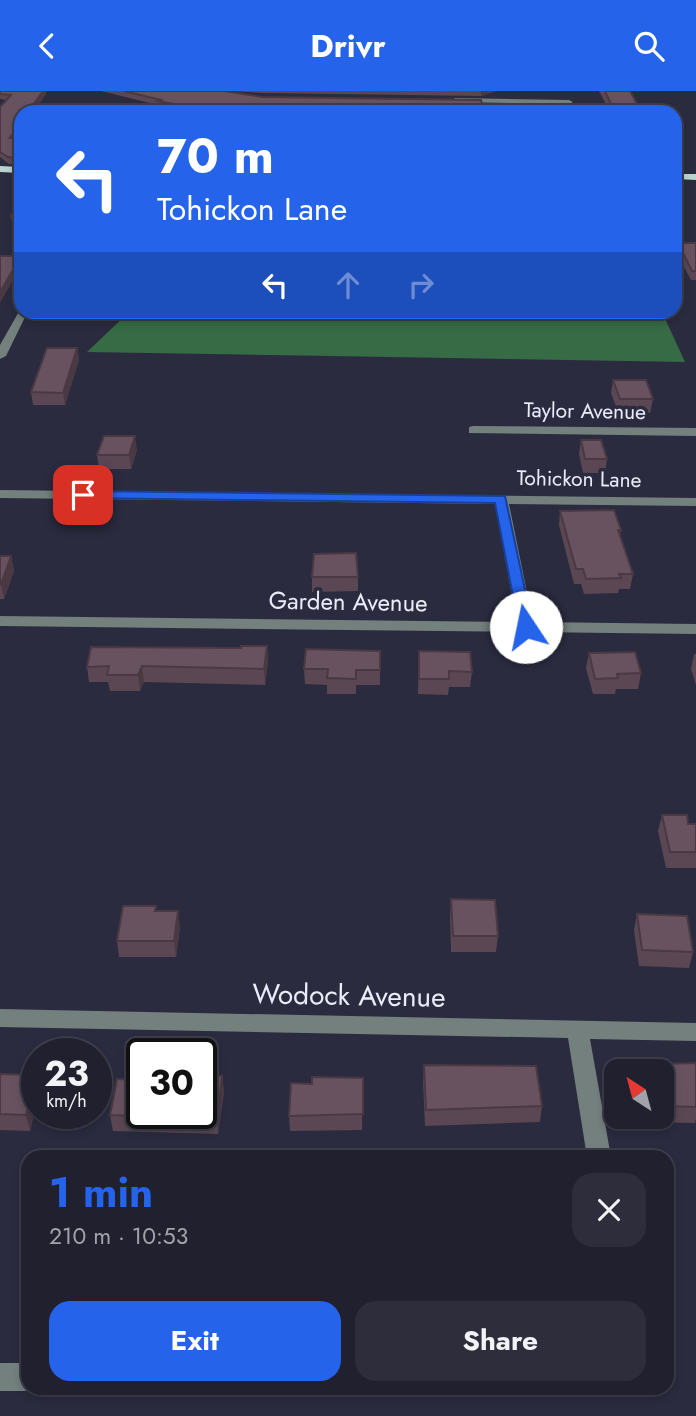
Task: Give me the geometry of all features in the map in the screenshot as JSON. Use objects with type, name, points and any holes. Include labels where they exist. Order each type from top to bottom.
[{"type":"street","points":[[569,91],[570,105]]},
{"type":"street","points":[[451,100],[569,102]]},
{"type":"street","points":[[0,356],[3,343],[18,319]]},
{"type":"street","name":"Taylor Avenue","points":[[473,430],[696,432]]},
{"type":"street","name":"Tohickon Lane","points":[[0,494],[696,502]]},
{"type":"street","points":[[500,499],[526,627]]},
{"type":"street","name":"Garden Avenue","points":[[0,621],[696,629]]},
{"type":"street","name":"Wodock Avenue","points":[[0,1018],[696,1032]]},
{"type":"street","points":[[578,1030],[598,1150]]},
{"type":"street","points":[[0,1377],[21,1377]]},
{"type":"green space","points":[[122,319],[665,319],[685,362],[87,352]]},
{"type":"building","points":[[0,91],[43,91],[33,105],[14,105],[14,132],[10,138],[14,138],[14,158],[0,152],[0,107],[11,95],[0,94]]},
{"type":"building","points":[[124,91],[224,91],[262,97],[481,100],[482,105],[179,105],[158,101],[161,100]]},
{"type":"building","points":[[605,91],[630,91],[637,105],[612,105]]},
{"type":"building","points":[[682,243],[696,243],[696,271],[692,271],[682,251]]},
{"type":"building","points":[[0,256],[14,256],[14,268],[0,292]]},
{"type":"building","points":[[47,348],[77,348],[63,393],[31,392]]},
{"type":"building","points":[[613,380],[646,380],[653,399],[620,399]]},
{"type":"building","points":[[104,436],[135,436],[129,455],[97,455]]},
{"type":"building","points":[[581,440],[601,440],[607,459],[585,459]]},
{"type":"building","points":[[614,510],[633,574],[619,574],[621,578],[586,579],[583,569],[576,569],[560,511]]},
{"type":"building","points":[[356,553],[358,577],[312,577],[314,554]]},
{"type":"building","points":[[0,556],[11,556],[1,584],[0,584]]},
{"type":"building","points":[[267,646],[264,669],[142,666],[138,675],[107,675],[109,666],[87,667],[91,647]]},
{"type":"building","points":[[306,649],[380,651],[380,670],[356,670],[356,679],[327,678],[328,669],[304,669]]},
{"type":"building","points":[[419,651],[470,652],[472,672],[449,671],[449,679],[419,679]]},
{"type":"building","points":[[635,652],[641,673],[617,674],[618,678],[595,679],[589,653]]},
{"type":"building","points":[[662,815],[687,815],[688,824],[696,824],[696,852],[670,852]]},
{"type":"building","points":[[451,899],[495,900],[498,936],[453,936]]},
{"type":"building","points":[[123,906],[156,906],[155,911],[178,911],[174,941],[117,941]]},
{"type":"building","points":[[637,914],[687,916],[693,952],[642,950]]},
{"type":"building","points":[[696,1063],[696,1107],[674,1106],[674,1064]]},
{"type":"building","points":[[424,1065],[536,1066],[542,1106],[426,1110]]},
{"type":"building","points":[[0,1074],[21,1075],[21,1115],[0,1114]]},
{"type":"building","points":[[217,1076],[222,1076],[217,1119]]},
{"type":"building","points":[[312,1077],[363,1078],[363,1114],[289,1116],[291,1083],[312,1084]]},
{"type":"building","points":[[117,1079],[126,1079],[126,1116],[112,1115]]},
{"type":"route","points":[[83,495],[500,499],[526,627]]}]
